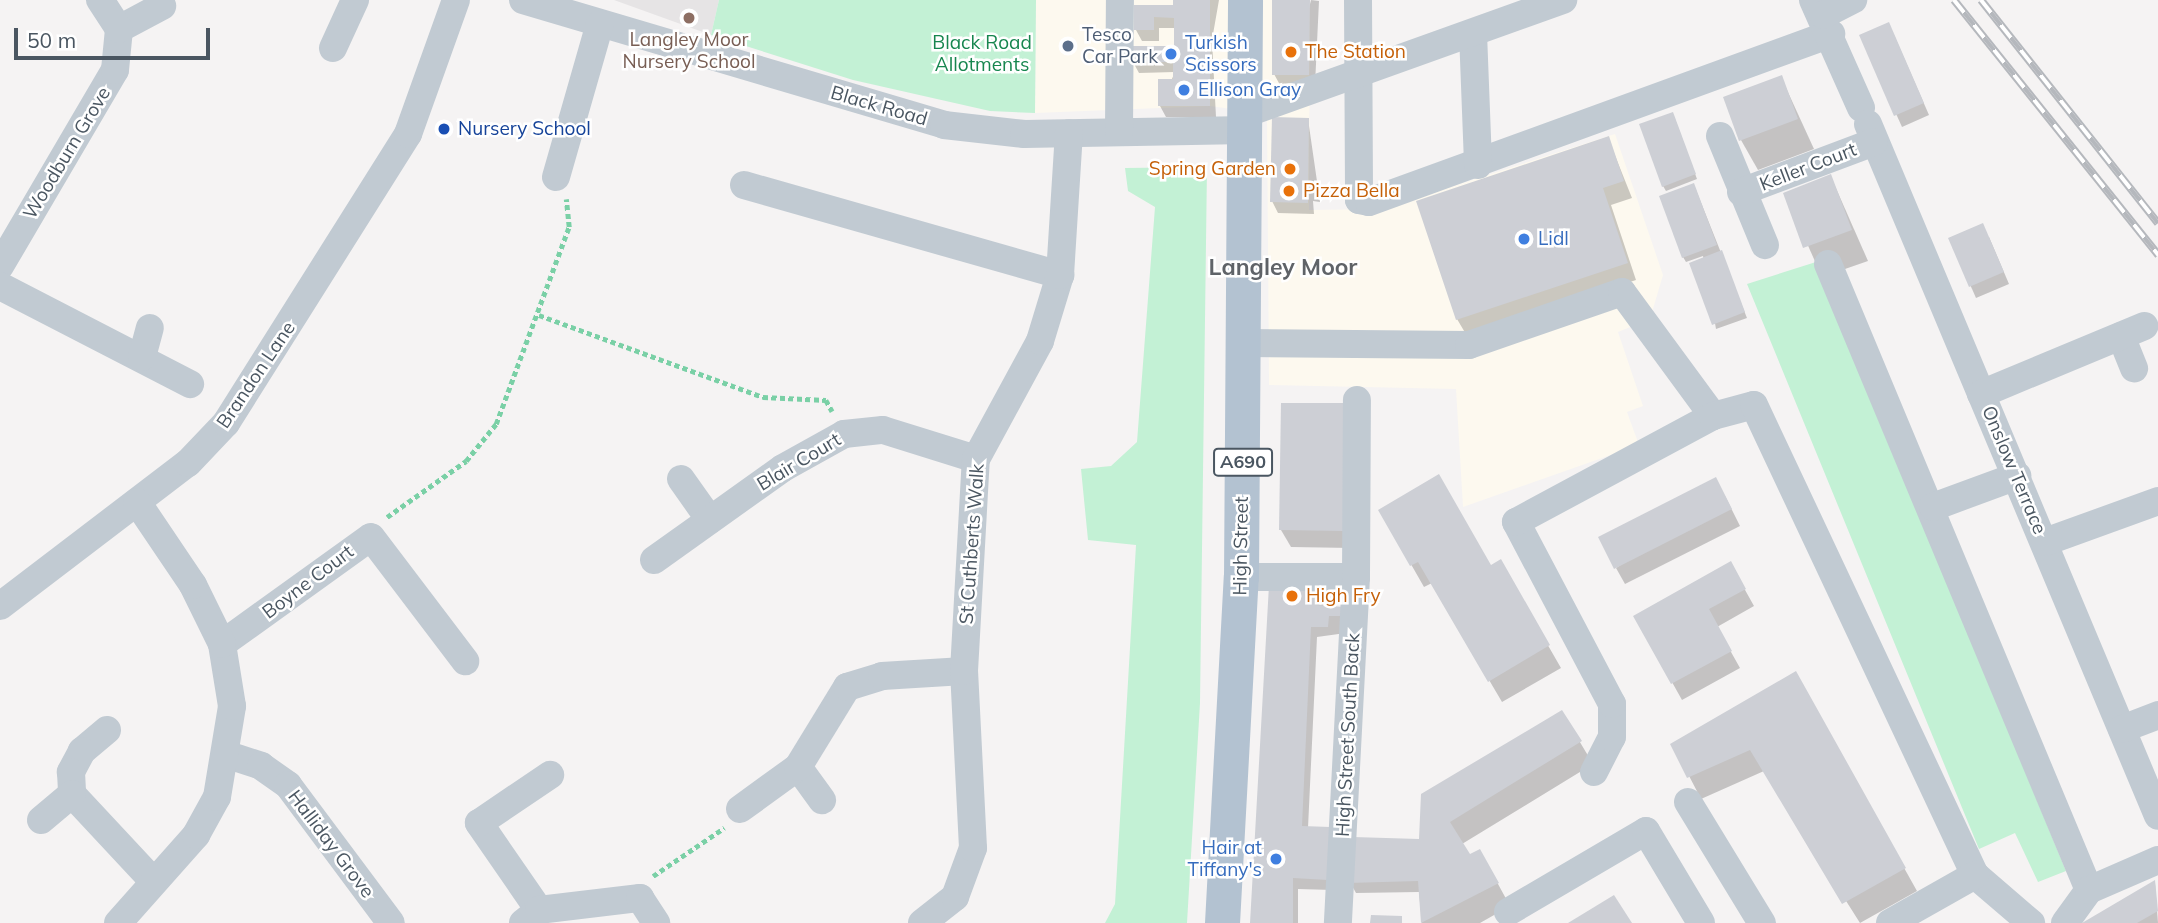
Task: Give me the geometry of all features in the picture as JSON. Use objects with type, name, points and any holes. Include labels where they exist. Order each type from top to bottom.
[{"type":"main road","name":"High Street","points":[[1222,923],[1241,577],[1247,122],[1245,0]]},
{"type":"street","points":[[100,0],[120,29],[162,6]]},
{"type":"street","points":[[332,48],[355,0]]},
{"type":"street","name":"Brandon Lane","points":[[0,606],[188,463],[226,423],[376,192],[430,76],[456,0]]},
{"type":"street","name":"Black Road","points":[[523,0],[944,125],[1069,133],[1247,122],[1359,75],[1563,0]]},
{"type":"street","points":[[1119,131],[1120,0]]},
{"type":"street","points":[[1358,0],[1359,200],[1478,165],[1826,25],[1853,0]]},
{"type":"street","points":[[556,177],[600,24]]},
{"type":"street","name":"Onslow Terrace","points":[[1826,25],[2158,816]]},
{"type":"street","name":"Woodburn Grove","points":[[0,266],[115,71],[120,29]]},
{"type":"street","points":[[1473,33],[1478,165]]},
{"type":"street","name":"Keller Court","points":[[1741,192],[1868,125]]},
{"type":"street","name":"St Cuthberts Walk","points":[[930,921],[955,897],[973,848],[964,671],[976,459],[1040,341],[1060,275],[1069,133]]},
{"type":"street","name":"Keller Court","points":[[1720,136],[1765,245]]},
{"type":"street","points":[[744,185],[1060,275]]},
{"type":"street","points":[[1828,264],[1933,507],[2088,890]]},
{"type":"street","points":[[0,286],[190,384]]},
{"type":"street","points":[[1244,343],[1469,345],[1622,292],[1713,416]]},
{"type":"street","points":[[142,357],[150,328]]},
{"type":"street","points":[[1981,394],[2132,331],[2134,368]]},
{"type":"street","name":"High Street South Back","points":[[1338,923],[1356,577],[1357,400]]},
{"type":"street","points":[[1594,772],[1612,737],[1612,704],[1516,522],[1713,416],[1754,405],[1975,875],[2031,923]]},
{"type":"street","name":"Blair Court","points":[[653,560],[844,434],[883,430],[976,459]]},
{"type":"street","points":[[1933,507],[2017,476]]},
{"type":"street","points":[[681,479],[710,520]]},
{"type":"street","points":[[2045,542],[2158,501]]},
{"type":"street","points":[[118,923],[196,835],[217,797],[228,755],[232,706],[222,644],[193,586],[137,502]]},
{"type":"street","name":"Boyne Court","points":[[222,644],[372,537],[465,661]]},
{"type":"street","points":[[1241,577],[1356,577]]},
{"type":"street","points":[[740,809],[799,767],[847,687],[882,676],[964,671]]},
{"type":"street","points":[[2122,729],[2158,715]]},
{"type":"street","points":[[107,730],[82,751],[71,772],[72,794],[154,882]]},
{"type":"street","name":"Halliday Grove","points":[[228,755],[261,766],[288,785],[391,923]]},
{"type":"street","points":[[799,767],[822,800]]},
{"type":"street","points":[[550,775],[479,823],[531,916],[640,898],[656,923]]},
{"type":"street","points":[[41,820],[72,794]]},
{"type":"street","points":[[1688,803],[1762,923]]},
{"type":"street","points":[[1508,912],[1646,831],[1701,923]]},
{"type":"street","points":[[2065,923],[2088,890],[2158,860]]},
{"type":"street","points":[[1890,923],[1975,875]]},
{"type":"path","points":[[372,537],[393,511],[466,461],[496,424],[540,315],[569,227],[564,188],[556,177]]},
{"type":"path","points":[[540,315],[763,397],[826,400],[844,434]]},
{"type":"path","points":[[640,898],[653,876],[727,826],[740,809]]},
{"type":"shaded area","name":"Langley Moor Nursery School","points":[[614,0],[719,0],[711,35]]},
{"type":"shaded area","points":[[1036,0],[1310,0],[1309,210],[1382,209],[1615,134],[1663,275],[1650,319],[1618,332],[1643,406],[1627,412],[1639,445],[1463,507],[1456,389],[1269,385],[1267,114],[1210,106],[1035,113]]},
{"type":"green space","name":"Black Road Allotments","points":[[719,0],[1036,0],[1035,113],[990,111],[853,80],[711,35]]},
{"type":"green space","points":[[1207,167],[1200,703],[1187,923],[1105,923],[1115,904],[1136,545],[1088,540],[1081,469],[1111,466],[1137,442],[1155,207],[1128,191],[1125,168]]},
{"type":"green space","points":[[1816,262],[2066,871],[2038,882],[2015,833],[1979,849],[1747,284]]},
{"type":"building","points":[[1173,0],[1210,0],[1210,106],[1158,106],[1158,79],[1173,79],[1173,62],[1131,62],[1131,46],[1174,46],[1174,18],[1154,17],[1154,30],[1134,30],[1134,5],[1173,5]]},
{"type":"building","name":"The Station","points":[[1272,0],[1310,0],[1309,75],[1272,75]]},
{"type":"building","points":[[1889,22],[1924,103],[1894,116],[1859,35]]},
{"type":"building","points":[[1782,75],[1798,119],[1739,141],[1723,97]]},
{"type":"building","points":[[1673,112],[1696,174],[1662,187],[1639,124]]},
{"type":"building","points":[[1272,117],[1309,118],[1308,203],[1270,202]]},
{"type":"building","name":"Lidl","points":[[1609,136],[1624,181],[1603,188],[1628,263],[1456,320],[1416,201]]},
{"type":"building","points":[[1831,174],[1852,230],[1803,248],[1783,193]]},
{"type":"building","points":[[1694,183],[1717,245],[1682,258],[1659,196]]},
{"type":"building","points":[[1983,223],[2004,272],[1969,287],[1948,238]]},
{"type":"building","points":[[1722,250],[1745,312],[1712,325],[1689,263]]},
{"type":"building","points":[[1281,403],[1345,403],[1343,531],[1279,530]]},
{"type":"building","points":[[1439,474],[1491,565],[1501,559],[1550,645],[1488,682],[1418,562],[1410,566],[1378,510]]},
{"type":"building","points":[[1716,477],[1732,509],[1614,569],[1598,537]]},
{"type":"building","points":[[1731,561],[1746,589],[1709,609],[1732,651],[1671,684],[1633,616]]},
{"type":"building","points":[[1269,585],[1316,587],[1315,605],[1345,607],[1344,616],[1329,616],[1328,627],[1311,627],[1302,826],[1330,827],[1328,880],[1293,878],[1293,923],[1250,923]]},
{"type":"building","points":[[1796,671],[1906,868],[1842,904],[1750,750],[1687,778],[1670,744]]},
{"type":"building","points":[[1562,710],[1582,741],[1450,822],[1470,854],[1480,849],[1499,883],[1421,923],[1418,881],[1348,883],[1353,837],[1419,839],[1421,794]]},
{"type":"building","points":[[2155,880],[2158,911],[2137,923],[2082,923]]},
{"type":"building","points":[[1614,895],[1632,923],[1568,923]]},
{"type":"building","points":[[1371,915],[1402,916],[1402,923],[1370,923]]},
{"type":"railway","points":[[1954,0],[2158,255]]},
{"type":"railway","points":[[1981,0],[2158,223]]},
{"type":"place","name":"Langley Moor Nursery School","points":[[689,18]]},
{"type":"place","name":"Tesco Car Park","points":[[1068,46]]},
{"type":"place","name":"The Station","points":[[1291,52]]},
{"type":"place","name":"Turkish Scissors","points":[[1171,54]]},
{"type":"place","name":"Ellison Gray","points":[[1184,90]]},
{"type":"place","name":"Nursery School","points":[[444,129]]},
{"type":"place","name":"Spring Garden","points":[[1290,169]]},
{"type":"place","name":"Pizza Bella","points":[[1289,191]]},
{"type":"place","name":"Lidl","points":[[1524,239]]},
{"type":"place","name":"High Fry","points":[[1292,596]]},
{"type":"place","name":"Hair at Tiffany's","points":[[1276,859]]},
{"type":"district","name":"Langley Moor","points":[[1283,267]]}]
